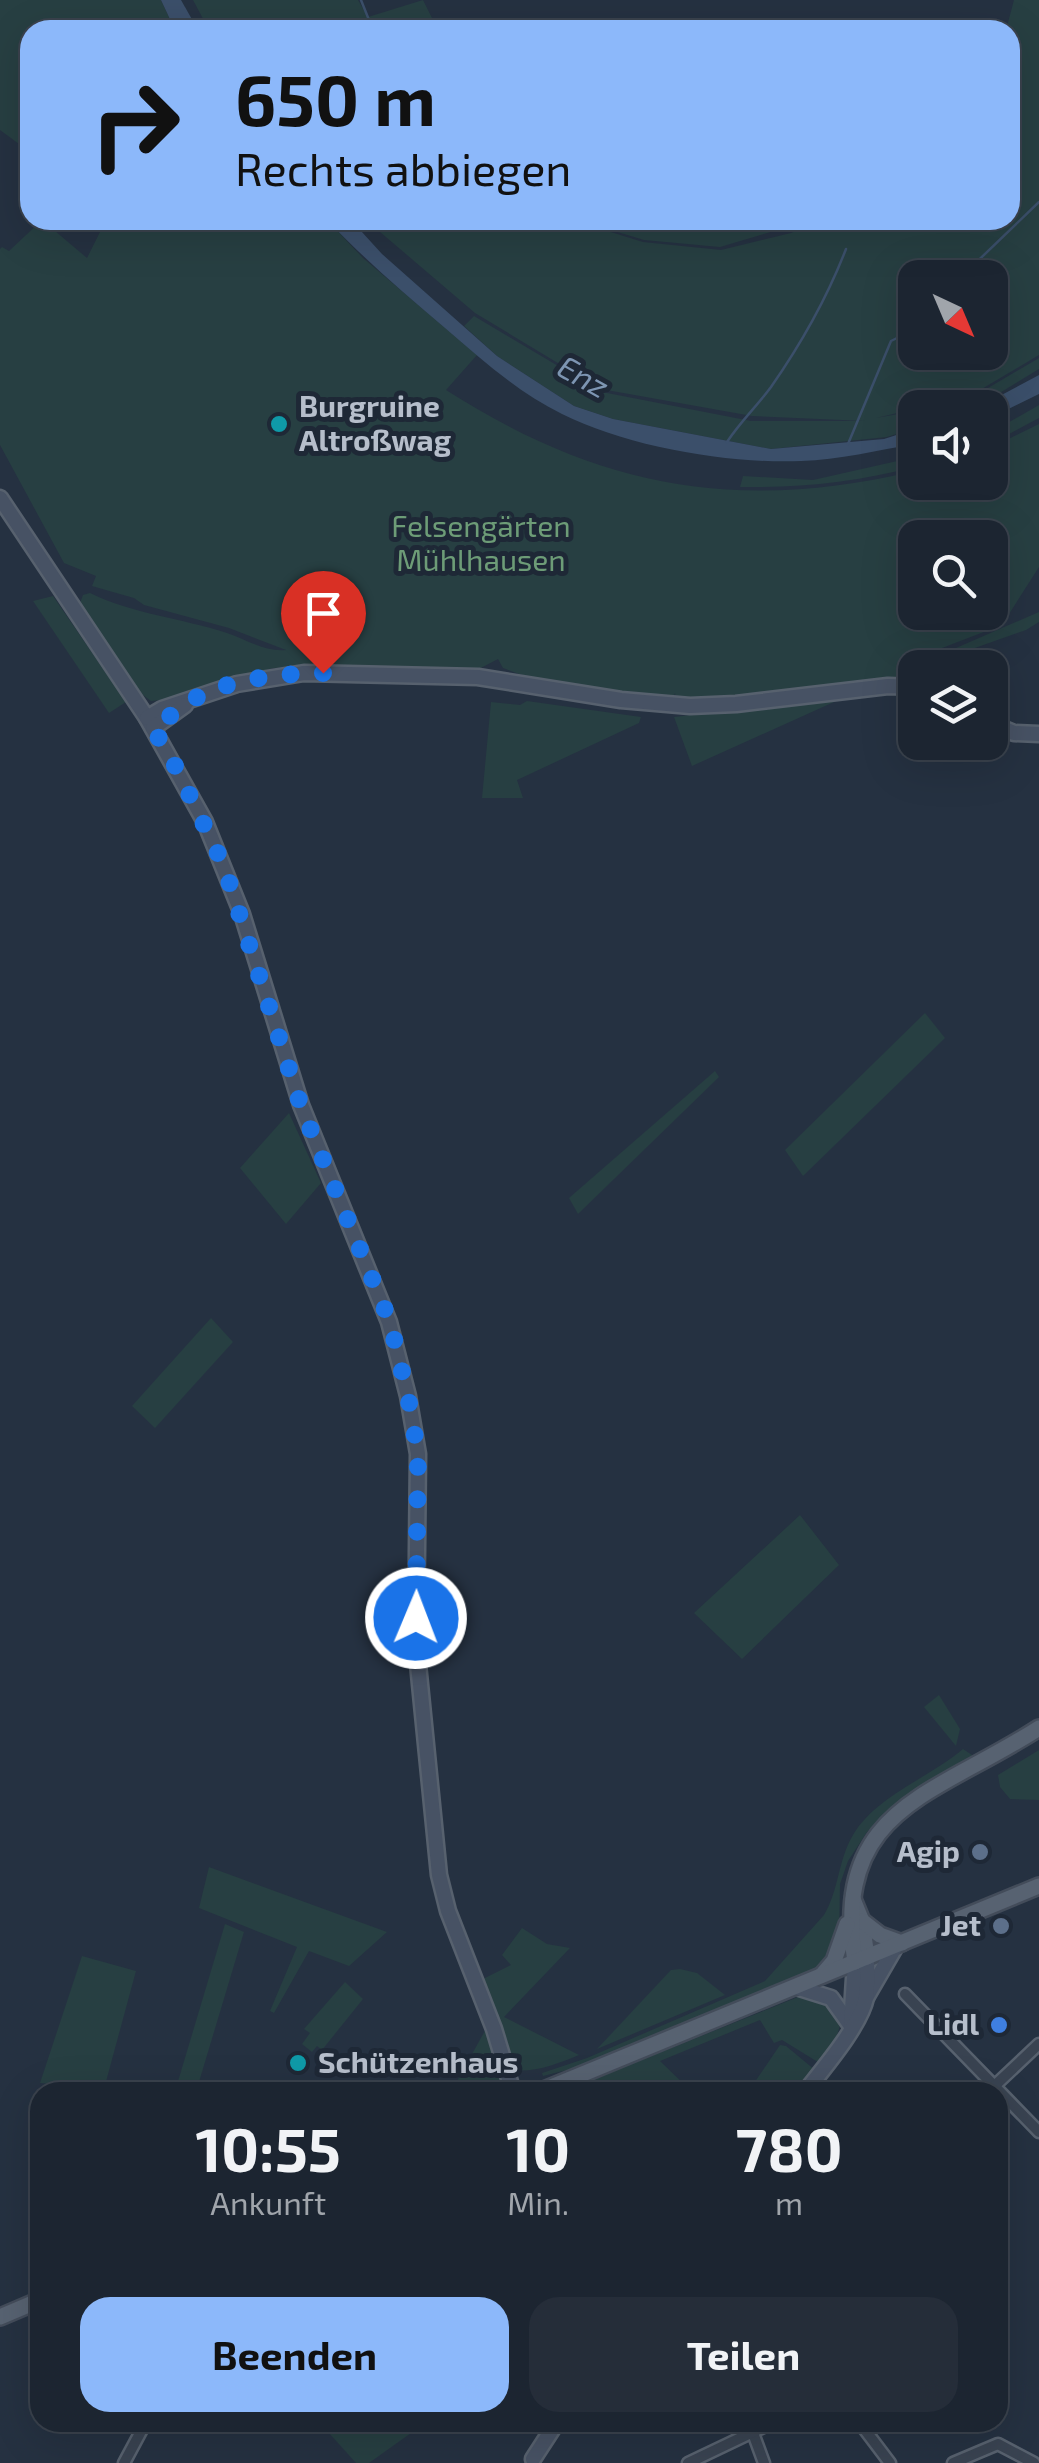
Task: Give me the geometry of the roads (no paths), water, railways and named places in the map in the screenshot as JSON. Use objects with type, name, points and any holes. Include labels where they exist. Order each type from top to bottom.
[{"type":"main road","points":[[861,1960],[853,1898],[859,1864],[883,1827],[913,1802],[1039,1728]]},
{"type":"main road","points":[[564,2082],[1039,1886]]},
{"type":"main road","points":[[856,1918],[899,1944]]},
{"type":"main road","points":[[821,1977],[834,1961],[856,1918]]},
{"type":"main road","points":[[0,2317],[30,2304]]},
{"type":"street","points":[[0,498],[150,723],[196,805],[224,866],[301,1106],[377,1287],[400,1360],[418,1454],[416,1644],[439,1875],[448,1911],[510,2082]]},
{"type":"street","points":[[150,723],[191,700],[253,680],[323,673],[478,677],[675,705],[736,704],[898,686]]},
{"type":"street","points":[[1008,730],[1039,734]]},
{"type":"street","points":[[812,2082],[860,2015],[866,1996],[899,1944]]},
{"type":"street","points":[[861,1960],[866,1996]]},
{"type":"street","points":[[851,2026],[861,1960]]},
{"type":"street","points":[[796,1988],[832,1998],[851,2026]]},
{"type":"street","points":[[905,1994],[986,2082]]},
{"type":"street","points":[[999,2082],[1039,2044]]},
{"type":"street","points":[[1008,2104],[1039,2132]]},
{"type":"street","points":[[124,2463],[141,2432]]},
{"type":"street","points":[[531,2462],[550,2432]]},
{"type":"street","points":[[866,2432],[890,2463]]},
{"type":"street","points":[[688,2463],[753,2433],[764,2463]]},
{"type":"street","points":[[953,2463],[998,2444],[1034,2463]]},
{"type":"water","points":[[161,0],[181,0],[192,20],[170,20]]},
{"type":"water","points":[[337,230],[360,230],[497,356],[574,406],[613,419],[771,449],[898,434],[898,447],[815,460],[743,460],[679,451],[617,436],[562,414],[531,396],[384,276]]},
{"type":"water","points":[[1039,375],[1039,394],[1008,409],[1008,392]]},
{"type":"waterway","points":[[361,0],[369,20]]},
{"type":"waterway","points":[[1020,220],[1039,202]]},
{"type":"waterway","points":[[979,260],[1010,230]]},
{"type":"waterway","points":[[727,442],[793,354],[846,249]]},
{"type":"waterway","points":[[848,444],[891,341],[898,338]]},
{"type":"place","name":"Burgruine Altroßwag","points":[[279,424]]},
{"type":"place","name":"Agip","points":[[980,1852]]},
{"type":"place","name":"Jet","points":[[1001,1926]]},
{"type":"place","name":"Lidl","points":[[999,2025]]},
{"type":"place","name":"Schützenhaus","points":[[298,2063]]},
{"type":"water label","name":"Enz","points":[[583,377]]},
{"type":"park label","name":"Felsengärten Mühlhausen","points":[[481,544]]}]
